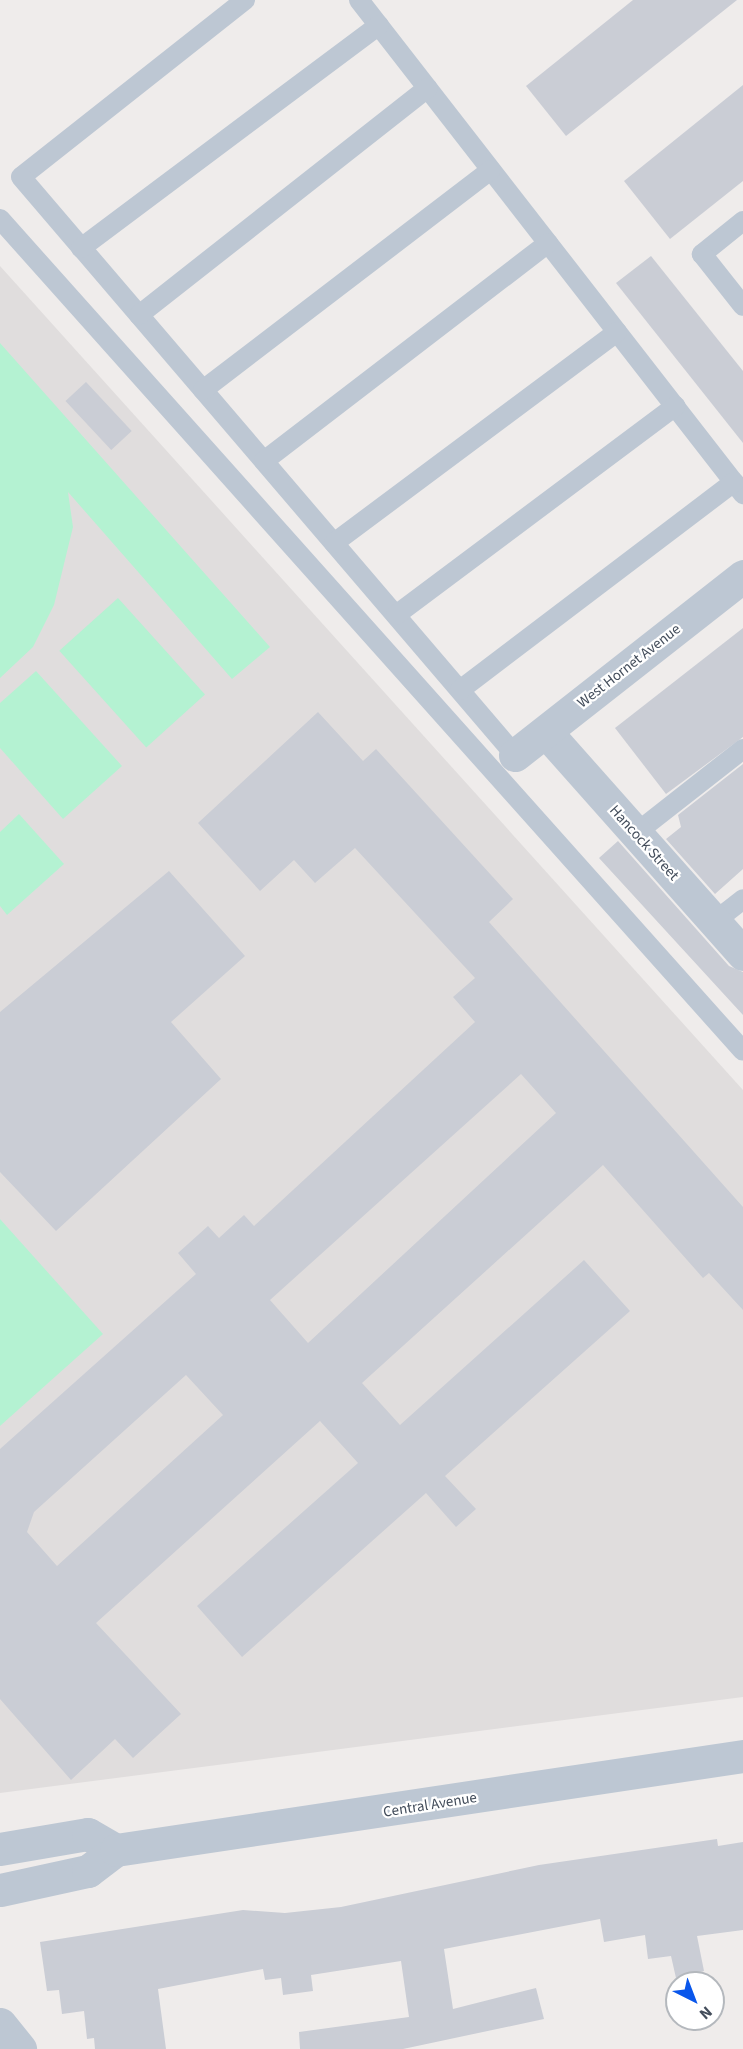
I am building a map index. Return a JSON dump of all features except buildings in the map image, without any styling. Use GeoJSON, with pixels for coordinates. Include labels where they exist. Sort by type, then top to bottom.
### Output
{"type":"FeatureCollection","features":[{"type":"Feature","properties":{"kind":"street","name":"West Hornet Avenue"},"geometry":{"type":"LineString","coordinates":[[515,755],[743,576]]}},
{"type":"Feature","properties":{"kind":"street","name":"Hancock Street"},"geometry":{"type":"LineString","coordinates":[[546,732],[743,954]]}},
{"type":"Feature","properties":{"kind":"street","name":"Central Avenue"},"geometry":{"type":"LineString","coordinates":[[0,1890],[88,1871],[116,1850],[743,1756]]}},
{"type":"Feature","properties":{"kind":"street"},"geometry":{"type":"LineString","coordinates":[[0,1849],[88,1834],[116,1850]]}},
{"type":"Feature","properties":{"kind":"street"},"geometry":{"type":"LineString","coordinates":[[0,2024],[20,2049]]}},
{"type":"Feature","properties":{"kind":"lane"},"geometry":{"type":"LineString","coordinates":[[244,0],[21,177],[515,755]]}},
{"type":"Feature","properties":{"kind":"lane"},"geometry":{"type":"LineString","coordinates":[[359,0],[738,488],[460,690]]}},
{"type":"Feature","properties":{"kind":"lane"},"geometry":{"type":"LineString","coordinates":[[81,248],[379,25]]}},
{"type":"Feature","properties":{"kind":"lane"},"geometry":{"type":"LineString","coordinates":[[139,315],[428,88]]}},
{"type":"Feature","properties":{"kind":"lane"},"geometry":{"type":"LineString","coordinates":[[203,390],[491,170]]}},
{"type":"Feature","properties":{"kind":"lane"},"geometry":{"type":"LineString","coordinates":[[0,219],[743,1051]]}},
{"type":"Feature","properties":{"kind":"lane"},"geometry":{"type":"LineString","coordinates":[[743,221],[702,254],[743,306]]}},
{"type":"Feature","properties":{"kind":"lane"},"geometry":{"type":"LineString","coordinates":[[264,461],[548,243]]}},
{"type":"Feature","properties":{"kind":"lane"},"geometry":{"type":"LineString","coordinates":[[334,543],[617,332]]}},
{"type":"Feature","properties":{"kind":"lane"},"geometry":{"type":"LineString","coordinates":[[396,615],[675,406]]}},
{"type":"Feature","properties":{"kind":"lane"},"geometry":{"type":"LineString","coordinates":[[636,833],[743,749]]}},
{"type":"Feature","properties":{"kind":"lane"},"geometry":{"type":"LineString","coordinates":[[714,922],[743,899]]}},
{"type":"Feature","properties":{"kind":"shaded area"},"geometry":{"type":"Polygon","coordinates":[[[0,266],[743,1090],[743,1697],[0,1793],[0,266]]]}},
{"type":"Feature","properties":{"kind":"green space"},"geometry":{"type":"Polygon","coordinates":[[[0,343],[270,647],[232,679],[68,492],[73,527],[54,605],[33,647],[0,678],[0,343]]]}},
{"type":"Feature","properties":{"kind":"green space"},"geometry":{"type":"Polygon","coordinates":[[[118,598],[205,695],[146,747],[59,651],[118,598]]]}},
{"type":"Feature","properties":{"kind":"green space"},"geometry":{"type":"Polygon","coordinates":[[[36,671],[122,766],[63,819],[0,748],[0,703],[36,671]]]}},
{"type":"Feature","properties":{"kind":"green space"},"geometry":{"type":"Polygon","coordinates":[[[19,814],[64,864],[7,915],[0,906],[0,832],[19,814]]]}},
{"type":"Feature","properties":{"kind":"green space"},"geometry":{"type":"Polygon","coordinates":[[[0,1219],[103,1334],[0,1426],[0,1219]]]}}]}
